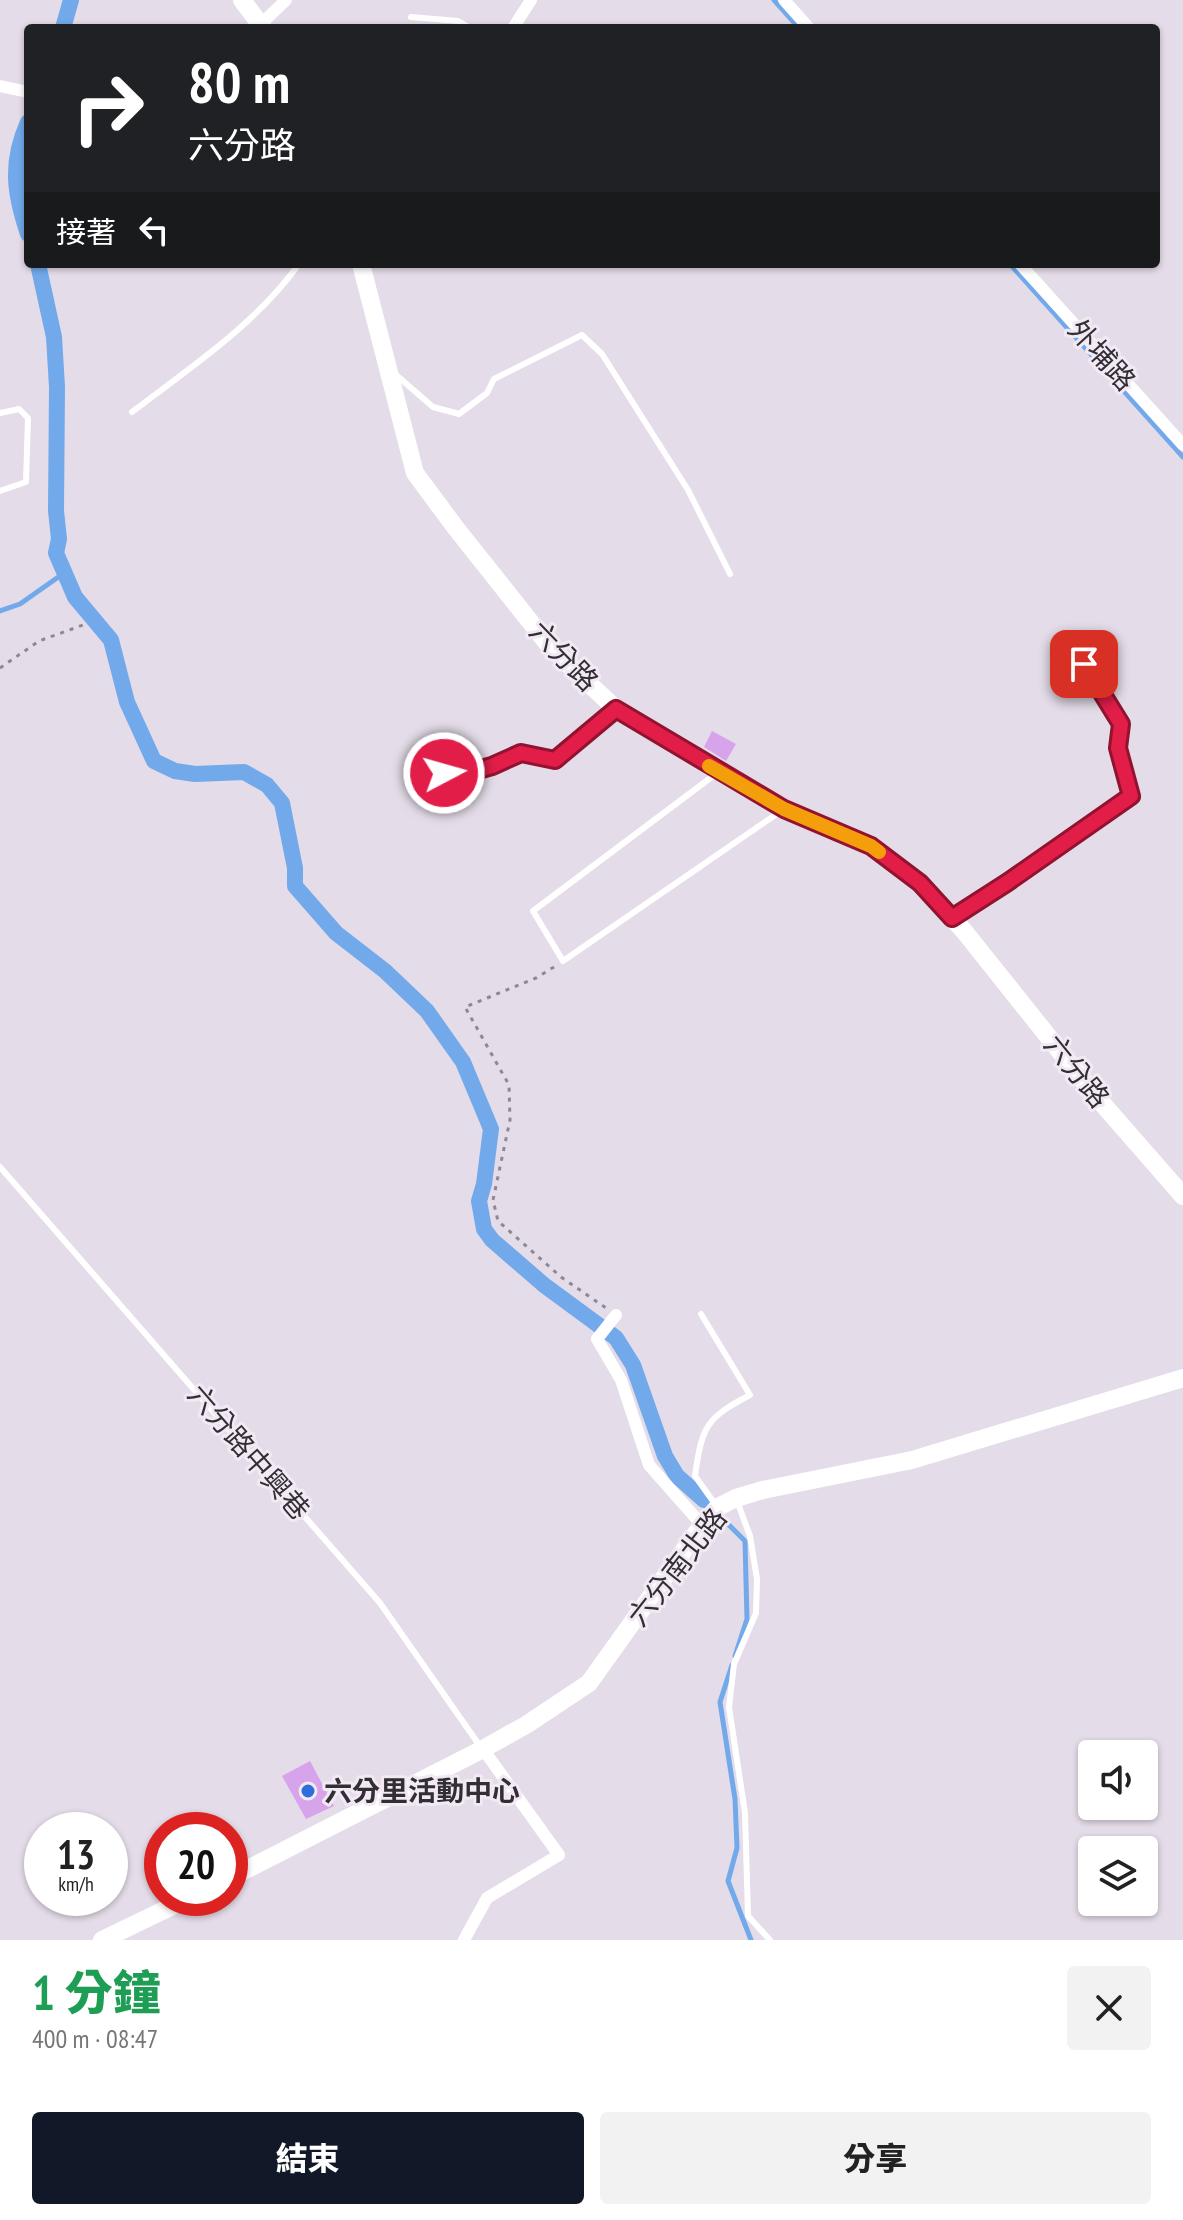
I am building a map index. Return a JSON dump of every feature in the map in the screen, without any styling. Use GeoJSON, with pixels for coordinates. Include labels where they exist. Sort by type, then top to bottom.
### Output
{"type":"FeatureCollection","features":[{"type":"Feature","properties":{"kind":"street"},"geometry":{"type":"LineString","coordinates":[[242,0],[259,24]]}},
{"type":"Feature","properties":{"kind":"street"},"geometry":{"type":"LineString","coordinates":[[264,24],[286,0]]}},
{"type":"Feature","properties":{"kind":"street"},"geometry":{"type":"LineString","coordinates":[[516,24],[531,0]]}},
{"type":"Feature","properties":{"kind":"street"},"geometry":{"type":"LineString","coordinates":[[784,0],[805,24]]}},
{"type":"Feature","properties":{"kind":"street"},"geometry":{"type":"LineString","coordinates":[[0,86],[24,91]]}},
{"type":"Feature","properties":{"kind":"street","name":"六分路"},"geometry":{"type":"LineString","coordinates":[[362,268],[415,473],[551,648],[616,709],[784,809],[871,846],[920,883],[1023,1002],[1094,1094],[1183,1196]]}},
{"type":"Feature","properties":{"kind":"street","name":"外埔路"},"geometry":{"type":"LineString","coordinates":[[1024,268],[1183,445]]}},
{"type":"Feature","properties":{"kind":"street"},"geometry":{"type":"LineString","coordinates":[[616,1315],[597,1339],[621,1380],[649,1465],[702,1525]]}},
{"type":"Feature","properties":{"kind":"street","name":"六分南北路"},"geometry":{"type":"LineString","coordinates":[[248,1869],[483,1749],[589,1683],[718,1507],[736,1498],[912,1460],[1183,1378]]}},
{"type":"Feature","properties":{"kind":"street"},"geometry":{"type":"LineString","coordinates":[[464,1940],[487,1898],[559,1855],[483,1749]]}},
{"type":"Feature","properties":{"kind":"street"},"geometry":{"type":"LineString","coordinates":[[102,1940],[152,1916]]}},
{"type":"Feature","properties":{"kind":"lane"},"geometry":{"type":"LineString","coordinates":[[411,17],[463,24]]}},
{"type":"Feature","properties":{"kind":"lane"},"geometry":{"type":"LineString","coordinates":[[132,412],[243,327],[296,268]]}},
{"type":"Feature","properties":{"kind":"lane"},"geometry":{"type":"LineString","coordinates":[[389,368],[433,407],[459,414],[487,393],[494,379],[582,335],[602,354],[688,490],[730,574]]}},
{"type":"Feature","properties":{"kind":"lane"},"geometry":{"type":"LineString","coordinates":[[0,413],[19,409],[28,418],[26,482],[0,491]]}},
{"type":"Feature","properties":{"kind":"lane"},"geometry":{"type":"LineString","coordinates":[[952,918],[1131,796],[1118,748],[1121,724],[1084,664]]}},
{"type":"Feature","properties":{"kind":"lane"},"geometry":{"type":"LineString","coordinates":[[437,741],[444,773],[463,774],[521,753],[555,760],[616,709]]}},
{"type":"Feature","properties":{"kind":"lane"},"geometry":{"type":"LineString","coordinates":[[719,772],[533,911],[563,961],[784,809]]}},
{"type":"Feature","properties":{"kind":"lane","name":"六分路中興巷"},"geometry":{"type":"LineString","coordinates":[[0,1167],[380,1603],[483,1749]]}},
{"type":"Feature","properties":{"kind":"lane"},"geometry":{"type":"LineString","coordinates":[[701,1314],[750,1395],[718,1412],[700,1441],[695,1476],[718,1507]]}},
{"type":"Feature","properties":{"kind":"lane"},"geometry":{"type":"LineString","coordinates":[[736,1498],[750,1536],[757,1579],[756,1613],[734,1664],[729,1707],[745,1813],[748,1916],[770,1940]]}},
{"type":"Feature","properties":{"kind":"path"},"geometry":{"type":"LineString","coordinates":[[0,668],[39,641],[83,625]]}},
{"type":"Feature","properties":{"kind":"path"},"geometry":{"type":"LineString","coordinates":[[563,961],[536,978],[465,1007],[509,1085],[510,1120],[493,1200],[498,1221],[561,1277],[616,1315]]}},
{"type":"Feature","properties":{"kind":"building"},"geometry":{"type":"Polygon","coordinates":[[[712,731],[736,744],[726,761],[704,747],[712,731]]]}},
{"type":"Feature","properties":{"kind":"building","name":"六分里活動中心"},"geometry":{"type":"Polygon","coordinates":[[[310,1761],[334,1806],[306,1819],[282,1776],[310,1761]]]}},
{"type":"Feature","properties":{"kind":"waterway"},"geometry":{"type":"LineString","coordinates":[[64,24],[71,0]]}},
{"type":"Feature","properties":{"kind":"waterway"},"geometry":{"type":"LineString","coordinates":[[774,0],[795,24]]}},
{"type":"Feature","properties":{"kind":"waterway"},"geometry":{"type":"LineString","coordinates":[[24,132],[16,164],[17,191],[24,220]]}},
{"type":"Feature","properties":{"kind":"waterway"},"geometry":{"type":"LineString","coordinates":[[39,268],[54,337],[59,539],[56,553],[75,597],[111,640],[127,702],[154,761],[175,771],[195,774],[244,772],[267,785],[282,803],[295,868],[295,886],[336,933],[385,971],[427,1011],[463,1062],[491,1129],[479,1201],[484,1229],[492,1240],[544,1285],[616,1338],[633,1365],[665,1456],[677,1476],[704,1500]]}},
{"type":"Feature","properties":{"kind":"waterway"},"geometry":{"type":"LineString","coordinates":[[1014,268],[1183,457]]}},
{"type":"Feature","properties":{"kind":"waterway"},"geometry":{"type":"LineString","coordinates":[[0,611],[20,604],[64,573]]}},
{"type":"Feature","properties":{"kind":"waterway"},"geometry":{"type":"LineString","coordinates":[[721,1517],[745,1541],[747,1619],[735,1656]]}},
{"type":"Feature","properties":{"kind":"waterway"},"geometry":{"type":"LineString","coordinates":[[732,1665],[720,1702],[735,1799],[737,1848],[728,1881],[751,1940]]}},
{"type":"Feature","properties":{"kind":"slow traffic"},"geometry":{"type":"LineString","coordinates":[[709,766],[784,809],[879,852]]}},
{"type":"Feature","properties":{"kind":"place","name":"六分里活動中心"},"geometry":{"type":"Point","coordinates":[308,1791]}},
{"type":"Feature","properties":{"kind":"route"},"geometry":{"type":"LineString","coordinates":[[444,773],[463,774],[521,753],[555,760],[616,709],[784,809],[871,846],[920,883],[952,918],[1131,796],[1118,748],[1121,724],[1084,664]]}}]}
